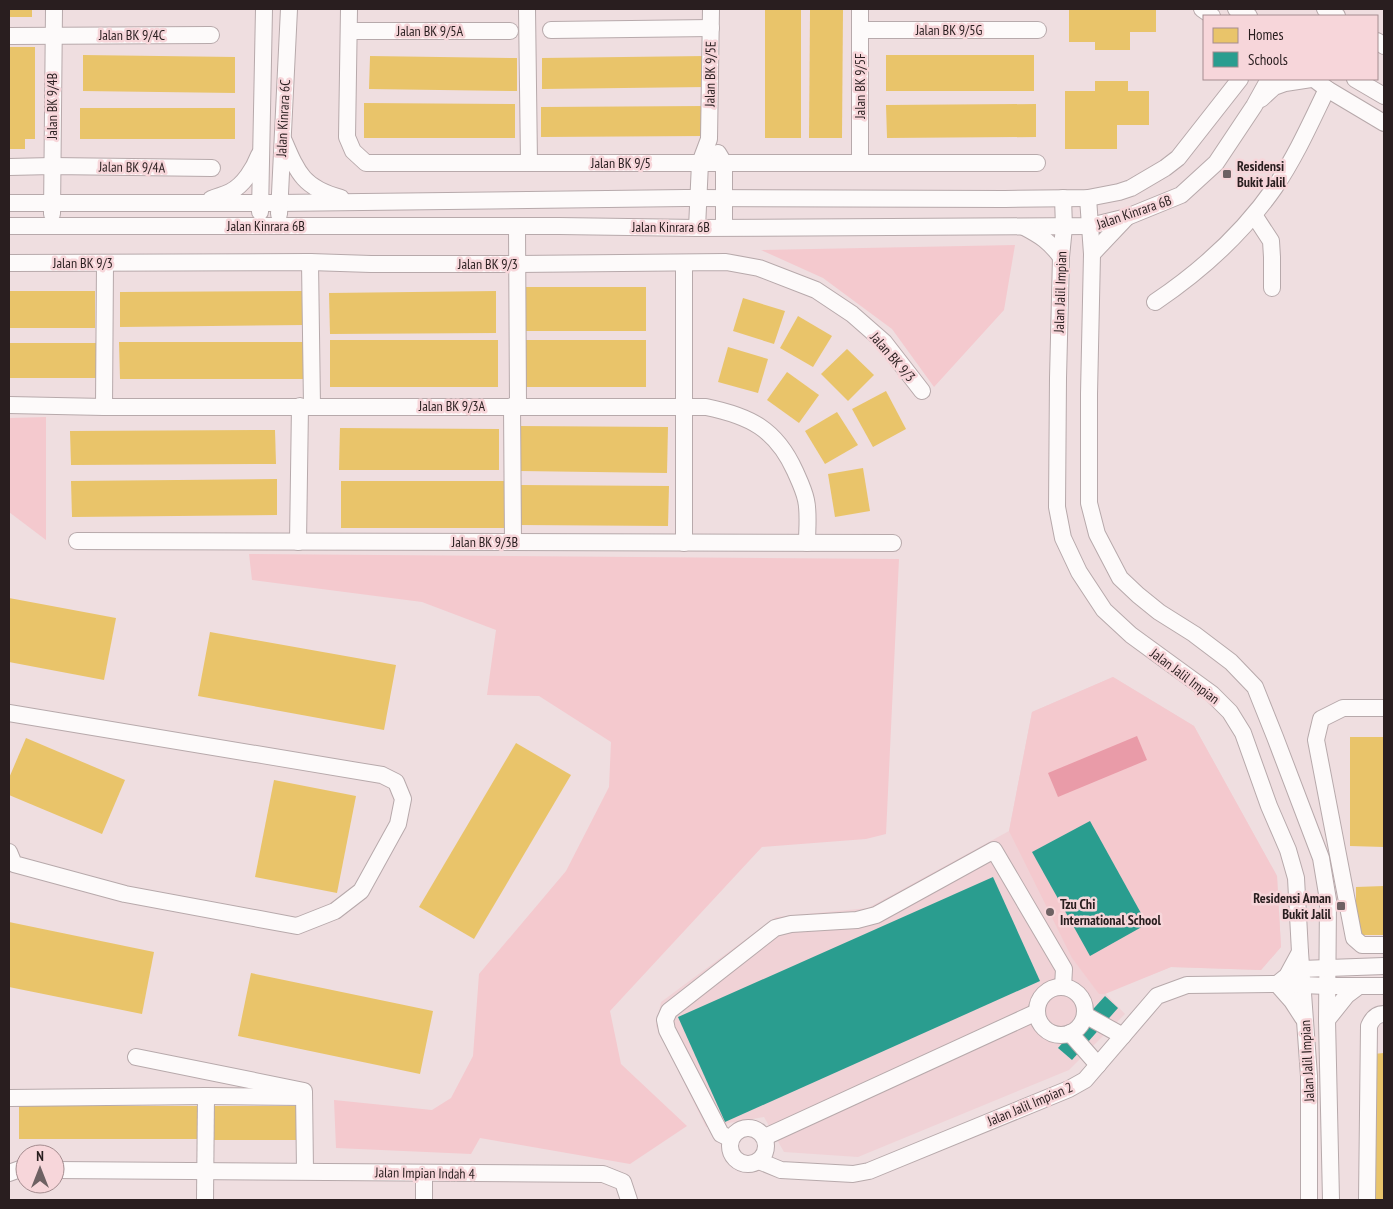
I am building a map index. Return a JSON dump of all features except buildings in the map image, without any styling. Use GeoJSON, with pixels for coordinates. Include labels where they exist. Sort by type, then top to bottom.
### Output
{"type":"FeatureCollection","features":[{"type":"Feature","properties":{"kind":"street","name":"Jalan BK 9/4B"},"geometry":{"type":"LineString","coordinates":[[52,226],[54,9]]}},
{"type":"Feature","properties":{"kind":"street","name":"Jalan Kinrara 6C"},"geometry":{"type":"LineString","coordinates":[[259,226],[264,9]]}},
{"type":"Feature","properties":{"kind":"street","name":"Jalan Kinrara 6C"},"geometry":{"type":"LineString","coordinates":[[279,226],[289,9]]}},
{"type":"Feature","properties":{"kind":"street","name":"Jalan BK 9/5"},"geometry":{"type":"LineString","coordinates":[[349,9],[347,137],[353,151],[366,162],[1037,162]]}},
{"type":"Feature","properties":{"kind":"street"},"geometry":{"type":"LineString","coordinates":[[527,9],[529,162]]}},
{"type":"Feature","properties":{"kind":"street","name":"Jalan BK 9/5E"},"geometry":{"type":"LineString","coordinates":[[697,228],[700,163],[709,139],[711,9]]}},
{"type":"Feature","properties":{"kind":"street","name":"Jalan BK 9/5F"},"geometry":{"type":"LineString","coordinates":[[860,9],[860,162]]}},
{"type":"Feature","properties":{"kind":"street"},"geometry":{"type":"LineString","coordinates":[[1236,9],[1247,15]]}},
{"type":"Feature","properties":{"kind":"street"},"geometry":{"type":"LineString","coordinates":[[551,30],[711,28]]}},
{"type":"Feature","properties":{"kind":"street","name":"Jalan BK 9/5G"},"geometry":{"type":"LineString","coordinates":[[860,30],[1038,30]]}},
{"type":"Feature","properties":{"kind":"street","name":"Jalan BK 9/5A"},"geometry":{"type":"LineString","coordinates":[[349,31],[510,32]]}},
{"type":"Feature","properties":{"kind":"street","name":"Jalan BK 9/4C"},"geometry":{"type":"LineString","coordinates":[[9,36],[211,35]]}},
{"type":"Feature","properties":{"kind":"street","name":"Jalan Kinrara 6B"},"geometry":{"type":"LineString","coordinates":[[9,226],[697,228],[1090,226],[1127,217],[1181,195],[1216,163],[1254,106],[1268,80]]}},
{"type":"Feature","properties":{"kind":"street"},"geometry":{"type":"LineString","coordinates":[[1254,106],[1274,87],[1305,80]]}},
{"type":"Feature","properties":{"kind":"street"},"geometry":{"type":"LineString","coordinates":[[1314,80],[1384,123]]}},
{"type":"Feature","properties":{"kind":"street"},"geometry":{"type":"LineString","coordinates":[[1357,80],[1384,96]]}},
{"type":"Feature","properties":{"kind":"street","name":"Jalan Kinrara 6B"},"geometry":{"type":"LineString","coordinates":[[9,203],[356,202],[698,198],[1005,200],[1088,198],[1130,188],[1165,168],[1178,158],[1236,82]]}},
{"type":"Feature","properties":{"kind":"street"},"geometry":{"type":"LineString","coordinates":[[1155,302],[1182,284],[1209,261],[1254,215],[1276,186],[1294,155],[1327,89]]}},
{"type":"Feature","properties":{"kind":"street"},"geometry":{"type":"LineString","coordinates":[[282,136],[295,165],[313,188],[325,194],[356,202]]}},
{"type":"Feature","properties":{"kind":"street"},"geometry":{"type":"LineString","coordinates":[[709,139],[724,162],[724,227]]}},
{"type":"Feature","properties":{"kind":"street"},"geometry":{"type":"LineString","coordinates":[[200,203],[232,191],[242,183],[250,173],[261,150]]}},
{"type":"Feature","properties":{"kind":"street","name":"Jalan BK 9/4A"},"geometry":{"type":"LineString","coordinates":[[9,167],[212,168]]}},
{"type":"Feature","properties":{"kind":"street","name":"Jalan Jalil Impian"},"geometry":{"type":"LineString","coordinates":[[1063,198],[1064,226],[1061,257],[1057,507],[1063,538],[1079,572],[1104,610],[1131,635],[1212,694],[1230,712],[1242,733],[1269,806],[1288,850],[1296,878],[1309,1076],[1308,1200]]}},
{"type":"Feature","properties":{"kind":"street","name":"Jalan Jalil Impian"},"geometry":{"type":"LineString","coordinates":[[1088,198],[1092,254],[1089,503],[1097,534],[1120,578],[1159,612],[1194,634],[1231,662],[1255,687],[1321,858],[1328,900],[1327,1020],[1331,1200]]}},
{"type":"Feature","properties":{"kind":"street"},"geometry":{"type":"LineString","coordinates":[[1254,215],[1271,241],[1272,288]]}},
{"type":"Feature","properties":{"kind":"street"},"geometry":{"type":"LineString","coordinates":[[1092,254],[1127,217]]}},
{"type":"Feature","properties":{"kind":"street"},"geometry":{"type":"LineString","coordinates":[[513,542],[517,226]]}},
{"type":"Feature","properties":{"kind":"street"},"geometry":{"type":"LineString","coordinates":[[1024,226],[1051,244],[1061,257]]}},
{"type":"Feature","properties":{"kind":"street"},"geometry":{"type":"LineString","coordinates":[[298,542],[306,406],[310,262]]}},
{"type":"Feature","properties":{"kind":"street","name":"Jalan BK 9/3"},"geometry":{"type":"LineString","coordinates":[[9,263],[310,262],[517,264],[726,262],[759,268],[816,290],[852,314],[884,342],[922,391]]}},
{"type":"Feature","properties":{"kind":"street"},"geometry":{"type":"LineString","coordinates":[[104,407],[105,263]]}},
{"type":"Feature","properties":{"kind":"street"},"geometry":{"type":"LineString","coordinates":[[684,263],[684,543]]}},
{"type":"Feature","properties":{"kind":"street","name":"Jalan BK 9/3A"},"geometry":{"type":"LineString","coordinates":[[9,405],[104,407],[706,407],[747,419],[768,432],[784,449],[800,482],[806,501],[807,543]]}},
{"type":"Feature","properties":{"kind":"street","name":"Jalan BK 9/3B"},"geometry":{"type":"LineString","coordinates":[[77,541],[893,543]]}},
{"type":"Feature","properties":{"kind":"street"},"geometry":{"type":"LineString","coordinates":[[1384,708],[1343,708],[1321,719],[1316,740],[1354,938],[1362,945],[1384,945]]}},
{"type":"Feature","properties":{"kind":"street"},"geometry":{"type":"LineString","coordinates":[[9,713],[382,775],[396,782],[404,798],[398,824],[361,891],[335,911],[297,926],[124,894],[14,864],[9,852]]}},
{"type":"Feature","properties":{"kind":"street"},"geometry":{"type":"LineString","coordinates":[[731,1139],[721,1134],[667,1030],[665,1020],[669,1011],[775,928],[791,924],[857,920],[876,915],[994,850],[1064,969],[1063,987]]}},
{"type":"Feature","properties":{"kind":"street"},"geometry":{"type":"LineString","coordinates":[[1328,941],[1345,962],[1356,967]]}},
{"type":"Feature","properties":{"kind":"street"},"geometry":{"type":"LineString","coordinates":[[1305,1021],[1296,1006],[1277,984],[1287,976],[1301,969],[1384,966]]}},
{"type":"Feature","properties":{"kind":"street"},"geometry":{"type":"LineString","coordinates":[[1301,969],[1327,986],[1384,986]]}},
{"type":"Feature","properties":{"kind":"street","name":"Jalan Jalil Impian 2"},"geometry":{"type":"LineString","coordinates":[[759,1161],[781,1170],[853,1174],[869,1171],[1069,1089],[1085,1080],[1157,996],[1187,986],[1277,984],[1301,969]]}},
{"type":"Feature","properties":{"kind":"street"},"geometry":{"type":"LineString","coordinates":[[1327,1020],[1347,995],[1359,986]]}},
{"type":"Feature","properties":{"kind":"street"},"geometry":{"type":"LineString","coordinates":[[1063,987],[1077,993],[1085,1007],[1085,1015],[1082,1022],[1070,1033],[1063,1034],[1055,1034],[1042,1025],[1037,1012],[1038,1003],[1047,991],[1063,987]]}},
{"type":"Feature","properties":{"kind":"street"},"geometry":{"type":"LineString","coordinates":[[765,1137],[1037,1012]]}},
{"type":"Feature","properties":{"kind":"street"},"geometry":{"type":"LineString","coordinates":[[1367,1200],[1369,1026],[1372,1019],[1379,1014],[1384,1014]]}},
{"type":"Feature","properties":{"kind":"street"},"geometry":{"type":"LineString","coordinates":[[1085,1015],[1123,1036]]}},
{"type":"Feature","properties":{"kind":"street"},"geometry":{"type":"LineString","coordinates":[[1070,1033],[1098,1064]]}},
{"type":"Feature","properties":{"kind":"street"},"geometry":{"type":"LineString","coordinates":[[136,1057],[304,1091],[305,1171]]}},
{"type":"Feature","properties":{"kind":"street"},"geometry":{"type":"LineString","coordinates":[[205,1200],[206,1096]]}},
{"type":"Feature","properties":{"kind":"street"},"geometry":{"type":"LineString","coordinates":[[9,1098],[304,1097]]}},
{"type":"Feature","properties":{"kind":"street"},"geometry":{"type":"LineString","coordinates":[[744,1128],[756,1129],[765,1137],[765,1153],[759,1161],[748,1164],[737,1160],[730,1151],[731,1139],[734,1134],[744,1128]]}},
{"type":"Feature","properties":{"kind":"street","name":"Jalan Impian Indah 4"},"geometry":{"type":"LineString","coordinates":[[65,1170],[603,1174],[623,1182],[629,1200]]}},
{"type":"Feature","properties":{"kind":"street"},"geometry":{"type":"LineString","coordinates":[[424,1173],[424,1200]]}},
{"type":"Feature","properties":{"kind":"shaded area"},"geometry":{"type":"Polygon","coordinates":[[[1015,245],[1004,310],[934,387],[892,329],[823,278],[761,250],[1015,245]]]}},
{"type":"Feature","properties":{"kind":"shaded area"},"geometry":{"type":"Polygon","coordinates":[[[46,417],[46,540],[9,512],[9,418],[46,417]]]}},
{"type":"Feature","properties":{"kind":"shaded area"},"geometry":{"type":"Polygon","coordinates":[[[249,554],[899,559],[886,834],[866,839],[762,847],[610,1011],[621,1064],[687,1126],[630,1164],[480,1138],[471,1154],[336,1148],[334,1100],[432,1110],[451,1098],[473,1056],[479,974],[566,871],[609,787],[611,742],[539,696],[487,695],[496,630],[422,602],[252,580],[249,554]]]}},
{"type":"Feature","properties":{"kind":"shaded area","name":"Tzu Chi International School"},"geometry":{"type":"Polygon","coordinates":[[[1113,677],[1194,726],[1277,876],[1281,947],[1261,970],[1171,967],[1105,993],[1125,1014],[1069,1070],[858,1157],[784,1152],[764,1117],[706,1127],[656,1026],[661,1002],[776,917],[868,908],[1009,831],[1032,712],[1113,677]]]}},
{"type":"Feature","properties":{"kind":"shaded area"},"geometry":{"type":"Polygon","coordinates":[[[1113,677],[1194,726],[1277,876],[1281,947],[1261,970],[1171,967],[1105,994],[1099,994],[1072,958],[1009,831],[1032,712],[1113,677]]]}},
{"type":"Feature","properties":{"kind":"shaded area"},"geometry":{"type":"Polygon","coordinates":[[[1137,736],[1147,760],[1058,797],[1048,773],[1137,736]]]}},
{"type":"Feature","properties":{"kind":"place","name":"Residensi Bukit Jalil"},"geometry":{"type":"Point","coordinates":[1227,174]}},
{"type":"Feature","properties":{"kind":"place","name":"Residensi Aman Bukit Jalil"},"geometry":{"type":"Point","coordinates":[1341,906]}},
{"type":"Feature","properties":{"kind":"place","name":"Tzu Chi International School"},"geometry":{"type":"Point","coordinates":[1050,912]}}]}
